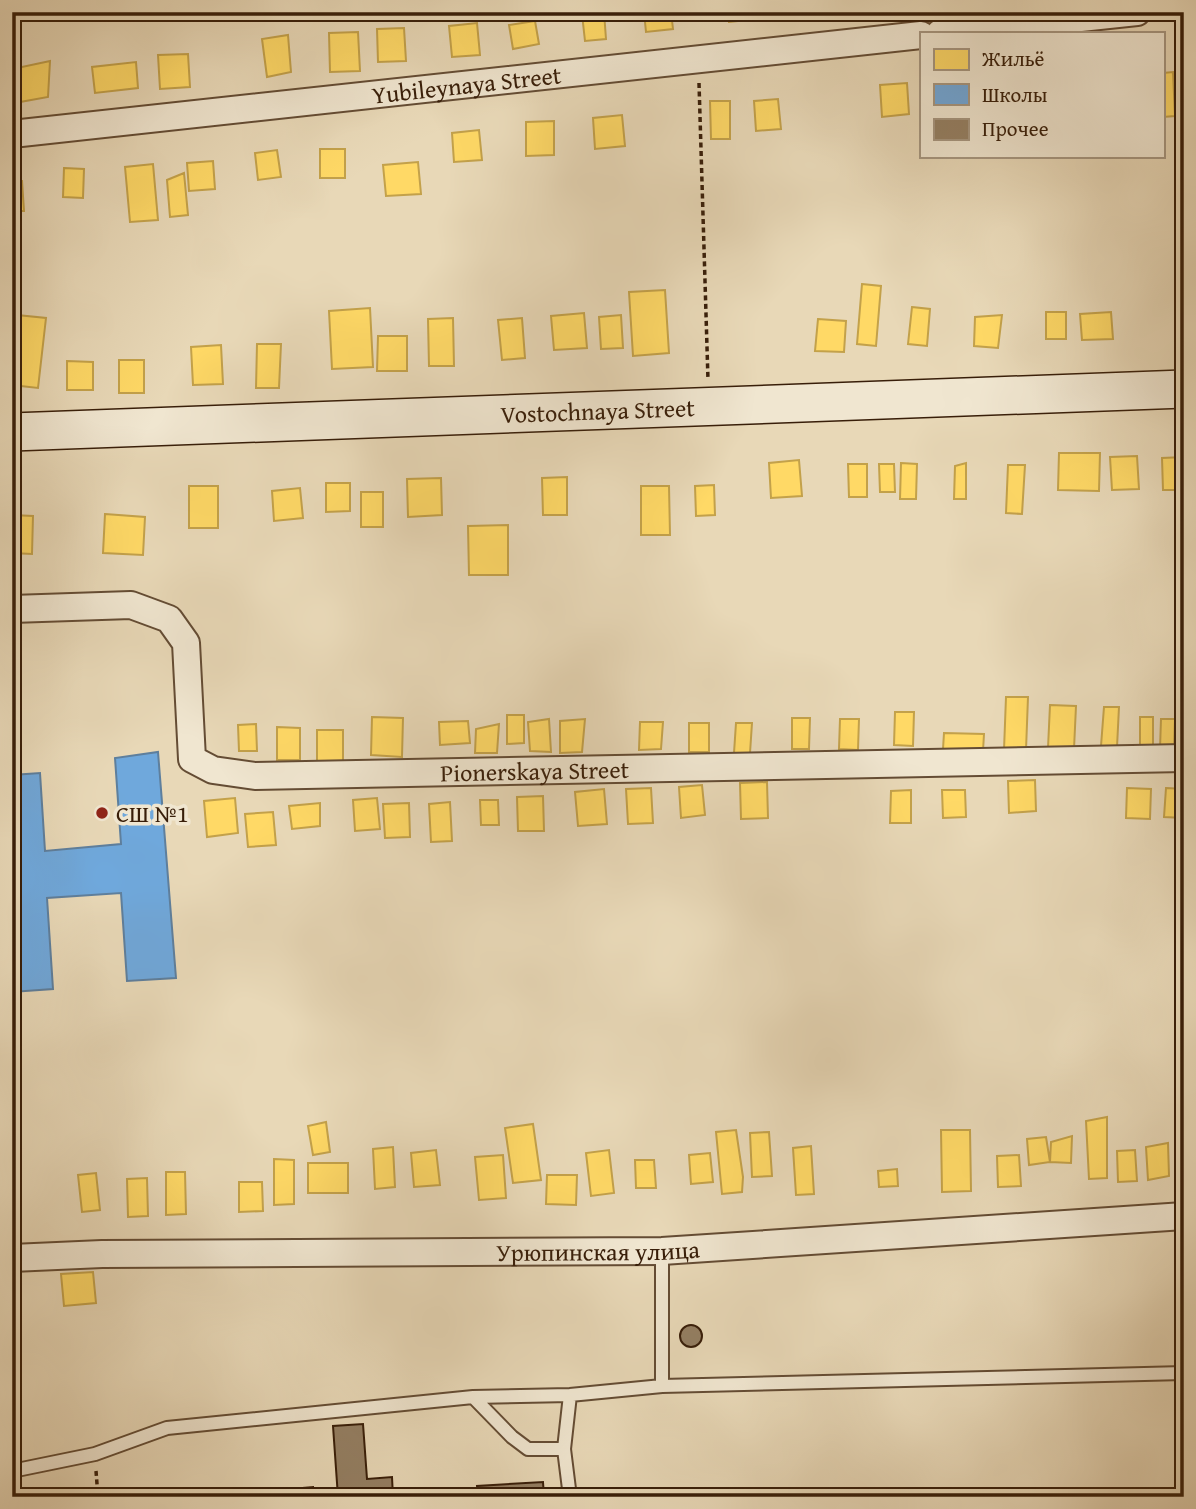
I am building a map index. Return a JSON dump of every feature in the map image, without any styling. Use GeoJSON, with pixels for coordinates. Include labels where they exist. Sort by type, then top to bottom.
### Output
{"type":"FeatureCollection","features":[{"type":"Feature","properties":{"kind":"street"},"geometry":{"type":"LineString","coordinates":[[949,32],[1137,12]]}},
{"type":"Feature","properties":{"kind":"street","name":"Yubileynaya Street"},"geometry":{"type":"LineString","coordinates":[[12,134],[920,35]]}},
{"type":"Feature","properties":{"kind":"street","name":"Vostochnaya Street"},"geometry":{"type":"LineString","coordinates":[[12,432],[1184,389]]}},
{"type":"Feature","properties":{"kind":"street","name":"Pionerskaya Street"},"geometry":{"type":"LineString","coordinates":[[12,610],[131,606],[169,619],[187,643],[192,759],[213,770],[255,776],[1184,758]]}},
{"type":"Feature","properties":{"kind":"street","name":"Урюпинская улица"},"geometry":{"type":"LineString","coordinates":[[12,1258],[102,1254],[662,1251],[1184,1216]]}},
{"type":"Feature","properties":{"kind":"lane"},"geometry":{"type":"LineString","coordinates":[[662,1251],[662,1386]]}},
{"type":"Feature","properties":{"kind":"lane"},"geometry":{"type":"LineString","coordinates":[[12,1471],[95,1454],[167,1428],[473,1396],[570,1395],[662,1386],[1184,1373]]}},
{"type":"Feature","properties":{"kind":"lane"},"geometry":{"type":"LineString","coordinates":[[570,1395],[564,1449],[570,1497]]}},
{"type":"Feature","properties":{"kind":"lane"},"geometry":{"type":"LineString","coordinates":[[473,1396],[512,1437],[528,1449],[564,1449]]}},
{"type":"Feature","properties":{"kind":"path"},"geometry":{"type":"LineString","coordinates":[[698,59],[709,406]]}},
{"type":"Feature","properties":{"kind":"path"},"geometry":{"type":"LineString","coordinates":[[95,1454],[98,1497]]}},
{"type":"Feature","properties":{"kind":"building: Жильё"},"geometry":{"type":"Polygon","coordinates":[[[604,12],[606,39],[585,41],[582,14],[604,12]]]}},
{"type":"Feature","properties":{"kind":"building: Жильё"},"geometry":{"type":"Polygon","coordinates":[[[644,12],[671,12],[673,29],[646,32],[644,12]]]}},
{"type":"Feature","properties":{"kind":"building: Жильё"},"geometry":{"type":"Polygon","coordinates":[[[728,12],[756,12],[757,19],[729,22],[728,12]]]}},
{"type":"Feature","properties":{"kind":"building: Жильё"},"geometry":{"type":"Polygon","coordinates":[[[535,21],[539,44],[513,49],[509,25],[535,21]]]}},
{"type":"Feature","properties":{"kind":"building: Жильё"},"geometry":{"type":"Polygon","coordinates":[[[477,23],[480,55],[452,57],[449,26],[477,23]]]}},
{"type":"Feature","properties":{"kind":"building: Жильё"},"geometry":{"type":"Polygon","coordinates":[[[404,28],[406,61],[378,62],[377,29],[404,28]]]}},
{"type":"Feature","properties":{"kind":"building: Жильё"},"geometry":{"type":"Polygon","coordinates":[[[358,32],[360,71],[330,72],[329,33],[358,32]]]}},
{"type":"Feature","properties":{"kind":"building: Жильё"},"geometry":{"type":"Polygon","coordinates":[[[288,35],[291,72],[267,77],[262,39],[288,35]]]}},
{"type":"Feature","properties":{"kind":"building: Жильё"},"geometry":{"type":"Polygon","coordinates":[[[188,54],[190,87],[160,89],[158,55],[188,54]]]}},
{"type":"Feature","properties":{"kind":"building: Жильё"},"geometry":{"type":"Polygon","coordinates":[[[50,61],[48,97],[20,102],[17,68],[50,61]]]}},
{"type":"Feature","properties":{"kind":"building: Жильё"},"geometry":{"type":"Polygon","coordinates":[[[136,62],[138,88],[95,93],[92,67],[136,62]]]}},
{"type":"Feature","properties":{"kind":"building: Жильё"},"geometry":{"type":"Polygon","coordinates":[[[1173,72],[1175,116],[1164,117],[1164,73],[1173,72]]]}},
{"type":"Feature","properties":{"kind":"building: Жильё"},"geometry":{"type":"Polygon","coordinates":[[[907,83],[909,114],[882,117],[880,85],[907,83]]]}},
{"type":"Feature","properties":{"kind":"building: Жильё"},"geometry":{"type":"Polygon","coordinates":[[[778,99],[781,129],[756,131],[754,101],[778,99]]]}},
{"type":"Feature","properties":{"kind":"building: Жильё"},"geometry":{"type":"Polygon","coordinates":[[[710,101],[730,101],[730,139],[711,139],[710,101]]]}},
{"type":"Feature","properties":{"kind":"building: Жильё"},"geometry":{"type":"Polygon","coordinates":[[[622,115],[625,146],[595,149],[593,118],[622,115]]]}},
{"type":"Feature","properties":{"kind":"building: Жильё"},"geometry":{"type":"Polygon","coordinates":[[[554,121],[554,155],[526,156],[526,122],[554,121]]]}},
{"type":"Feature","properties":{"kind":"building: Жильё"},"geometry":{"type":"Polygon","coordinates":[[[479,130],[482,160],[454,162],[452,133],[479,130]]]}},
{"type":"Feature","properties":{"kind":"building: Жильё"},"geometry":{"type":"Polygon","coordinates":[[[320,149],[345,149],[345,178],[320,178],[320,149]]]}},
{"type":"Feature","properties":{"kind":"building: Жильё"},"geometry":{"type":"Polygon","coordinates":[[[277,150],[281,177],[258,180],[255,153],[277,150]]]}},
{"type":"Feature","properties":{"kind":"building: Жильё"},"geometry":{"type":"Polygon","coordinates":[[[213,161],[215,189],[189,191],[187,163],[213,161]]]}},
{"type":"Feature","properties":{"kind":"building: Жильё"},"geometry":{"type":"Polygon","coordinates":[[[418,162],[421,194],[386,196],[383,165],[418,162]]]}},
{"type":"Feature","properties":{"kind":"building: Жильё"},"geometry":{"type":"Polygon","coordinates":[[[153,164],[158,220],[130,222],[125,167],[153,164]]]}},
{"type":"Feature","properties":{"kind":"building: Жильё"},"geometry":{"type":"Polygon","coordinates":[[[64,168],[84,169],[83,198],[63,197],[64,168]]]}},
{"type":"Feature","properties":{"kind":"building: Жильё"},"geometry":{"type":"Polygon","coordinates":[[[184,173],[188,215],[170,217],[167,180],[184,173]]]}},
{"type":"Feature","properties":{"kind":"building: Жильё"},"geometry":{"type":"Polygon","coordinates":[[[12,181],[22,181],[24,211],[12,211],[12,181]]]}},
{"type":"Feature","properties":{"kind":"building: Жильё"},"geometry":{"type":"Polygon","coordinates":[[[862,284],[881,286],[876,346],[857,344],[862,284]]]}},
{"type":"Feature","properties":{"kind":"building: Жильё"},"geometry":{"type":"Polygon","coordinates":[[[665,290],[669,353],[633,356],[629,292],[665,290]]]}},
{"type":"Feature","properties":{"kind":"building: Жильё"},"geometry":{"type":"Polygon","coordinates":[[[912,307],[930,309],[927,346],[908,344],[912,307]]]}},
{"type":"Feature","properties":{"kind":"building: Жильё"},"geometry":{"type":"Polygon","coordinates":[[[370,308],[373,367],[332,369],[329,311],[370,308]]]}},
{"type":"Feature","properties":{"kind":"building: Жильё"},"geometry":{"type":"Polygon","coordinates":[[[1046,312],[1066,312],[1066,339],[1046,339],[1046,312]]]}},
{"type":"Feature","properties":{"kind":"building: Жильё"},"geometry":{"type":"Polygon","coordinates":[[[1111,312],[1113,339],[1082,340],[1080,314],[1111,312]]]}},
{"type":"Feature","properties":{"kind":"building: Жильё"},"geometry":{"type":"Polygon","coordinates":[[[584,313],[587,348],[554,350],[551,316],[584,313]]]}},
{"type":"Feature","properties":{"kind":"building: Жильё"},"geometry":{"type":"Polygon","coordinates":[[[17,315],[46,318],[38,388],[12,385],[12,353],[17,315]]]}},
{"type":"Feature","properties":{"kind":"building: Жильё"},"geometry":{"type":"Polygon","coordinates":[[[621,315],[623,348],[601,349],[599,317],[621,315]]]}},
{"type":"Feature","properties":{"kind":"building: Жильё"},"geometry":{"type":"Polygon","coordinates":[[[1002,315],[998,348],[974,346],[975,317],[1002,315]]]}},
{"type":"Feature","properties":{"kind":"building: Жильё"},"geometry":{"type":"Polygon","coordinates":[[[453,318],[454,366],[429,366],[428,319],[453,318]]]}},
{"type":"Feature","properties":{"kind":"building: Жильё"},"geometry":{"type":"Polygon","coordinates":[[[522,318],[525,358],[502,360],[498,320],[522,318]]]}},
{"type":"Feature","properties":{"kind":"building: Жильё"},"geometry":{"type":"Polygon","coordinates":[[[818,319],[846,321],[844,352],[815,351],[818,319]]]}},
{"type":"Feature","properties":{"kind":"building: Жильё"},"geometry":{"type":"Polygon","coordinates":[[[378,336],[407,336],[407,371],[377,371],[378,336]]]}},
{"type":"Feature","properties":{"kind":"building: Жильё"},"geometry":{"type":"Polygon","coordinates":[[[257,344],[281,344],[279,388],[256,388],[257,344]]]}},
{"type":"Feature","properties":{"kind":"building: Жильё"},"geometry":{"type":"Polygon","coordinates":[[[221,345],[223,384],[193,385],[191,347],[221,345]]]}},
{"type":"Feature","properties":{"kind":"building: Жильё"},"geometry":{"type":"Polygon","coordinates":[[[119,360],[144,360],[144,393],[119,393],[119,360]]]}},
{"type":"Feature","properties":{"kind":"building: Жильё"},"geometry":{"type":"Polygon","coordinates":[[[67,361],[93,362],[93,390],[67,390],[67,361]]]}},
{"type":"Feature","properties":{"kind":"building: Жильё"},"geometry":{"type":"Polygon","coordinates":[[[1059,453],[1100,453],[1099,491],[1058,490],[1059,453]]]}},
{"type":"Feature","properties":{"kind":"building: Жильё"},"geometry":{"type":"Polygon","coordinates":[[[1137,456],[1139,489],[1112,490],[1110,457],[1137,456]]]}},
{"type":"Feature","properties":{"kind":"building: Жильё"},"geometry":{"type":"Polygon","coordinates":[[[1184,457],[1184,490],[1163,490],[1162,458],[1184,457]]]}},
{"type":"Feature","properties":{"kind":"building: Жильё"},"geometry":{"type":"Polygon","coordinates":[[[799,460],[802,496],[771,498],[769,463],[799,460]]]}},
{"type":"Feature","properties":{"kind":"building: Жильё"},"geometry":{"type":"Polygon","coordinates":[[[901,463],[917,464],[916,499],[900,499],[901,463]]]}},
{"type":"Feature","properties":{"kind":"building: Жильё"},"geometry":{"type":"Polygon","coordinates":[[[966,463],[966,499],[954,499],[955,466],[966,463]]]}},
{"type":"Feature","properties":{"kind":"building: Жильё"},"geometry":{"type":"Polygon","coordinates":[[[848,464],[867,464],[867,497],[849,497],[848,464]]]}},
{"type":"Feature","properties":{"kind":"building: Жильё"},"geometry":{"type":"Polygon","coordinates":[[[879,464],[894,464],[895,492],[880,492],[879,464]]]}},
{"type":"Feature","properties":{"kind":"building: Жильё"},"geometry":{"type":"Polygon","coordinates":[[[1008,465],[1025,465],[1022,514],[1006,513],[1008,465]]]}},
{"type":"Feature","properties":{"kind":"building: Жильё"},"geometry":{"type":"Polygon","coordinates":[[[567,477],[567,515],[543,515],[542,478],[567,477]]]}},
{"type":"Feature","properties":{"kind":"building: Жильё"},"geometry":{"type":"Polygon","coordinates":[[[441,478],[442,515],[408,517],[407,479],[441,478]]]}},
{"type":"Feature","properties":{"kind":"building: Жильё"},"geometry":{"type":"Polygon","coordinates":[[[326,483],[350,483],[350,511],[326,512],[326,483]]]}},
{"type":"Feature","properties":{"kind":"building: Жильё"},"geometry":{"type":"Polygon","coordinates":[[[714,485],[715,515],[696,516],[695,486],[714,485]]]}},
{"type":"Feature","properties":{"kind":"building: Жильё"},"geometry":{"type":"Polygon","coordinates":[[[189,486],[218,486],[218,528],[189,528],[189,486]]]}},
{"type":"Feature","properties":{"kind":"building: Жильё"},"geometry":{"type":"Polygon","coordinates":[[[641,486],[669,486],[670,535],[641,535],[641,486]]]}},
{"type":"Feature","properties":{"kind":"building: Жильё"},"geometry":{"type":"Polygon","coordinates":[[[300,488],[303,518],[274,521],[272,491],[300,488]]]}},
{"type":"Feature","properties":{"kind":"building: Жильё"},"geometry":{"type":"Polygon","coordinates":[[[361,492],[383,492],[383,527],[361,527],[361,492]]]}},
{"type":"Feature","properties":{"kind":"building: Жильё"},"geometry":{"type":"Polygon","coordinates":[[[105,514],[145,517],[143,555],[103,553],[105,514]]]}},
{"type":"Feature","properties":{"kind":"building: Жильё"},"geometry":{"type":"Polygon","coordinates":[[[12,515],[33,516],[32,554],[12,553],[12,515]]]}},
{"type":"Feature","properties":{"kind":"building: Жильё"},"geometry":{"type":"Polygon","coordinates":[[[508,525],[508,575],[469,575],[468,526],[508,525]]]}},
{"type":"Feature","properties":{"kind":"building: Жильё"},"geometry":{"type":"Polygon","coordinates":[[[1006,697],[1028,697],[1026,750],[1004,750],[1006,697]]]}},
{"type":"Feature","properties":{"kind":"building: Жильё"},"geometry":{"type":"Polygon","coordinates":[[[1050,705],[1076,706],[1074,749],[1048,748],[1050,705]]]}},
{"type":"Feature","properties":{"kind":"building: Жильё"},"geometry":{"type":"Polygon","coordinates":[[[1104,707],[1119,707],[1117,747],[1101,746],[1104,707]]]}},
{"type":"Feature","properties":{"kind":"building: Жильё"},"geometry":{"type":"Polygon","coordinates":[[[895,712],[914,712],[913,746],[894,745],[895,712]]]}},
{"type":"Feature","properties":{"kind":"building: Жильё"},"geometry":{"type":"Polygon","coordinates":[[[507,715],[524,715],[524,743],[507,744],[507,715]]]}},
{"type":"Feature","properties":{"kind":"building: Жильё"},"geometry":{"type":"Polygon","coordinates":[[[372,717],[403,718],[402,757],[371,755],[372,717]]]}},
{"type":"Feature","properties":{"kind":"building: Жильё"},"geometry":{"type":"Polygon","coordinates":[[[1140,717],[1153,717],[1153,748],[1140,748],[1140,717]]]}},
{"type":"Feature","properties":{"kind":"building: Жильё"},"geometry":{"type":"Polygon","coordinates":[[[792,718],[810,718],[809,749],[792,749],[792,718]]]}},
{"type":"Feature","properties":{"kind":"building: Жильё"},"geometry":{"type":"Polygon","coordinates":[[[549,719],[551,752],[530,751],[528,722],[549,719]]]}},
{"type":"Feature","properties":{"kind":"building: Жильё"},"geometry":{"type":"Polygon","coordinates":[[[585,719],[582,752],[560,753],[560,721],[585,719]]]}},
{"type":"Feature","properties":{"kind":"building: Жильё"},"geometry":{"type":"Polygon","coordinates":[[[840,719],[859,719],[858,750],[839,749],[840,719]]]}},
{"type":"Feature","properties":{"kind":"building: Жильё"},"geometry":{"type":"Polygon","coordinates":[[[1161,719],[1175,719],[1174,750],[1160,749],[1161,719]]]}},
{"type":"Feature","properties":{"kind":"building: Жильё"},"geometry":{"type":"Polygon","coordinates":[[[468,721],[470,743],[440,745],[439,722],[468,721]]]}},
{"type":"Feature","properties":{"kind":"building: Жильё"},"geometry":{"type":"Polygon","coordinates":[[[640,722],[663,722],[661,749],[639,750],[640,722]]]}},
{"type":"Feature","properties":{"kind":"building: Жильё"},"geometry":{"type":"Polygon","coordinates":[[[689,723],[709,723],[709,752],[689,752],[689,723]]]}},
{"type":"Feature","properties":{"kind":"building: Жильё"},"geometry":{"type":"Polygon","coordinates":[[[736,723],[752,723],[750,753],[734,753],[736,723]]]}},
{"type":"Feature","properties":{"kind":"building: Жильё"},"geometry":{"type":"Polygon","coordinates":[[[256,724],[257,751],[239,751],[238,725],[256,724]]]}},
{"type":"Feature","properties":{"kind":"building: Жильё"},"geometry":{"type":"Polygon","coordinates":[[[499,724],[497,753],[475,753],[476,729],[499,724]]]}},
{"type":"Feature","properties":{"kind":"building: Жильё"},"geometry":{"type":"Polygon","coordinates":[[[277,727],[300,728],[300,760],[277,760],[277,727]]]}},
{"type":"Feature","properties":{"kind":"building: Жильё"},"geometry":{"type":"Polygon","coordinates":[[[317,730],[343,730],[343,764],[317,765],[317,730]]]}},
{"type":"Feature","properties":{"kind":"building: Жильё"},"geometry":{"type":"Polygon","coordinates":[[[944,733],[984,734],[983,751],[943,749],[944,733]]]}},
{"type":"Feature","properties":{"kind":"building: Жильё"},"geometry":{"type":"Polygon","coordinates":[[[1035,780],[1036,811],[1009,813],[1008,781],[1035,780]]]}},
{"type":"Feature","properties":{"kind":"building: Жильё"},"geometry":{"type":"Polygon","coordinates":[[[767,782],[768,818],[741,819],[740,783],[767,782]]]}},
{"type":"Feature","properties":{"kind":"building: Жильё"},"geometry":{"type":"Polygon","coordinates":[[[702,785],[705,815],[681,818],[679,787],[702,785]]]}},
{"type":"Feature","properties":{"kind":"building: Жильё"},"geometry":{"type":"Polygon","coordinates":[[[651,788],[653,823],[628,824],[626,789],[651,788]]]}},
{"type":"Feature","properties":{"kind":"building: Жильё"},"geometry":{"type":"Polygon","coordinates":[[[1127,788],[1151,789],[1150,819],[1126,818],[1127,788]]]}},
{"type":"Feature","properties":{"kind":"building: Жильё"},"geometry":{"type":"Polygon","coordinates":[[[1166,788],[1184,789],[1184,818],[1164,817],[1166,788]]]}},
{"type":"Feature","properties":{"kind":"building: Жильё"},"geometry":{"type":"Polygon","coordinates":[[[604,789],[607,824],[578,826],[575,792],[604,789]]]}},
{"type":"Feature","properties":{"kind":"building: Жильё"},"geometry":{"type":"Polygon","coordinates":[[[911,790],[911,823],[890,823],[891,791],[911,790]]]}},
{"type":"Feature","properties":{"kind":"building: Жильё"},"geometry":{"type":"Polygon","coordinates":[[[942,790],[965,790],[966,817],[943,818],[942,790]]]}},
{"type":"Feature","properties":{"kind":"building: Жильё"},"geometry":{"type":"Polygon","coordinates":[[[543,796],[544,831],[518,831],[517,797],[543,796]]]}},
{"type":"Feature","properties":{"kind":"building: Жильё"},"geometry":{"type":"Polygon","coordinates":[[[235,798],[238,833],[207,837],[204,801],[235,798]]]}},
{"type":"Feature","properties":{"kind":"building: Жильё"},"geometry":{"type":"Polygon","coordinates":[[[377,798],[380,829],[355,831],[353,800],[377,798]]]}},
{"type":"Feature","properties":{"kind":"building: Жильё"},"geometry":{"type":"Polygon","coordinates":[[[480,800],[498,800],[499,825],[481,825],[480,800]]]}},
{"type":"Feature","properties":{"kind":"building: Жильё"},"geometry":{"type":"Polygon","coordinates":[[[450,802],[452,841],[431,842],[429,804],[450,802]]]}},
{"type":"Feature","properties":{"kind":"building: Жильё"},"geometry":{"type":"Polygon","coordinates":[[[320,803],[320,826],[292,829],[289,806],[320,803]]]}},
{"type":"Feature","properties":{"kind":"building: Жильё"},"geometry":{"type":"Polygon","coordinates":[[[409,803],[410,837],[385,838],[383,804],[409,803]]]}},
{"type":"Feature","properties":{"kind":"building: Жильё"},"geometry":{"type":"Polygon","coordinates":[[[273,812],[276,845],[248,847],[245,814],[273,812]]]}},
{"type":"Feature","properties":{"kind":"building: Жильё"},"geometry":{"type":"Polygon","coordinates":[[[1107,1117],[1107,1178],[1089,1179],[1086,1121],[1107,1117]]]}},
{"type":"Feature","properties":{"kind":"building: Жильё"},"geometry":{"type":"Polygon","coordinates":[[[326,1122],[330,1152],[313,1155],[308,1126],[326,1122]]]}},
{"type":"Feature","properties":{"kind":"building: Жильё"},"geometry":{"type":"Polygon","coordinates":[[[533,1124],[541,1180],[513,1183],[505,1128],[533,1124]]]}},
{"type":"Feature","properties":{"kind":"building: Жильё"},"geometry":{"type":"Polygon","coordinates":[[[736,1130],[743,1177],[742,1192],[722,1194],[716,1132],[736,1130]]]}},
{"type":"Feature","properties":{"kind":"building: Жильё"},"geometry":{"type":"Polygon","coordinates":[[[941,1130],[970,1130],[971,1191],[942,1192],[941,1130]]]}},
{"type":"Feature","properties":{"kind":"building: Жильё"},"geometry":{"type":"Polygon","coordinates":[[[769,1132],[772,1176],[752,1177],[750,1133],[769,1132]]]}},
{"type":"Feature","properties":{"kind":"building: Жильё"},"geometry":{"type":"Polygon","coordinates":[[[1072,1136],[1071,1163],[1050,1162],[1051,1142],[1072,1136]]]}},
{"type":"Feature","properties":{"kind":"building: Жильё"},"geometry":{"type":"Polygon","coordinates":[[[1046,1137],[1050,1162],[1029,1165],[1027,1139],[1046,1137]]]}},
{"type":"Feature","properties":{"kind":"building: Жильё"},"geometry":{"type":"Polygon","coordinates":[[[1168,1143],[1169,1176],[1148,1180],[1146,1147],[1168,1143]]]}},
{"type":"Feature","properties":{"kind":"building: Жильё"},"geometry":{"type":"Polygon","coordinates":[[[811,1146],[814,1194],[796,1195],[793,1148],[811,1146]]]}},
{"type":"Feature","properties":{"kind":"building: Жильё"},"geometry":{"type":"Polygon","coordinates":[[[393,1147],[395,1187],[375,1189],[373,1149],[393,1147]]]}},
{"type":"Feature","properties":{"kind":"building: Жильё"},"geometry":{"type":"Polygon","coordinates":[[[436,1150],[440,1185],[414,1187],[411,1153],[436,1150]]]}},
{"type":"Feature","properties":{"kind":"building: Жильё"},"geometry":{"type":"Polygon","coordinates":[[[609,1150],[614,1193],[591,1196],[586,1153],[609,1150]]]}},
{"type":"Feature","properties":{"kind":"building: Жильё"},"geometry":{"type":"Polygon","coordinates":[[[1135,1150],[1137,1181],[1118,1182],[1117,1151],[1135,1150]]]}},
{"type":"Feature","properties":{"kind":"building: Жильё"},"geometry":{"type":"Polygon","coordinates":[[[710,1153],[713,1182],[691,1184],[689,1155],[710,1153]]]}},
{"type":"Feature","properties":{"kind":"building: Жильё"},"geometry":{"type":"Polygon","coordinates":[[[503,1155],[506,1198],[479,1200],[475,1157],[503,1155]]]}},
{"type":"Feature","properties":{"kind":"building: Жильё"},"geometry":{"type":"Polygon","coordinates":[[[1019,1155],[1021,1186],[998,1187],[997,1156],[1019,1155]]]}},
{"type":"Feature","properties":{"kind":"building: Жильё"},"geometry":{"type":"Polygon","coordinates":[[[274,1159],[294,1160],[294,1204],[274,1205],[274,1159]]]}},
{"type":"Feature","properties":{"kind":"building: Жильё"},"geometry":{"type":"Polygon","coordinates":[[[635,1160],[654,1160],[656,1188],[636,1188],[635,1160]]]}},
{"type":"Feature","properties":{"kind":"building: Жильё"},"geometry":{"type":"Polygon","coordinates":[[[308,1163],[348,1163],[348,1193],[308,1193],[308,1163]]]}},
{"type":"Feature","properties":{"kind":"building: Жильё"},"geometry":{"type":"Polygon","coordinates":[[[897,1169],[898,1186],[879,1187],[878,1171],[897,1169]]]}},
{"type":"Feature","properties":{"kind":"building: Жильё"},"geometry":{"type":"Polygon","coordinates":[[[166,1172],[185,1172],[186,1214],[166,1215],[166,1172]]]}},
{"type":"Feature","properties":{"kind":"building: Жильё"},"geometry":{"type":"Polygon","coordinates":[[[96,1173],[100,1210],[82,1212],[78,1175],[96,1173]]]}},
{"type":"Feature","properties":{"kind":"building: Жильё"},"geometry":{"type":"Polygon","coordinates":[[[547,1175],[577,1175],[576,1205],[546,1204],[547,1175]]]}},
{"type":"Feature","properties":{"kind":"building: Жильё"},"geometry":{"type":"Polygon","coordinates":[[[147,1178],[148,1216],[128,1217],[127,1179],[147,1178]]]}},
{"type":"Feature","properties":{"kind":"building: Жильё"},"geometry":{"type":"Polygon","coordinates":[[[239,1182],[262,1182],[263,1211],[239,1212],[239,1182]]]}},
{"type":"Feature","properties":{"kind":"building: Жильё"},"geometry":{"type":"Polygon","coordinates":[[[93,1272],[96,1303],[64,1306],[61,1274],[93,1272]]]}},
{"type":"Feature","properties":{"kind":"building: Школы"},"geometry":{"type":"Polygon","coordinates":[[[158,752],[176,978],[127,981],[121,893],[47,898],[53,989],[12,992],[12,775],[40,773],[45,851],[121,844],[115,758],[158,752]]]}},
{"type":"Feature","properties":{"kind":"building: Прочее"},"geometry":{"type":"Polygon","coordinates":[[[691,1325],[699,1328],[702,1336],[699,1344],[691,1347],[683,1344],[680,1336],[683,1328],[691,1325]]]}},
{"type":"Feature","properties":{"kind":"building: Прочее"},"geometry":{"type":"Polygon","coordinates":[[[363,1424],[367,1479],[392,1477],[393,1497],[338,1497],[333,1426],[363,1424]]]}},
{"type":"Feature","properties":{"kind":"building: Прочее"},"geometry":{"type":"Polygon","coordinates":[[[543,1482],[544,1497],[478,1497],[477,1486],[543,1482]]]}},
{"type":"Feature","properties":{"kind":"building: Прочее"},"geometry":{"type":"Polygon","coordinates":[[[313,1487],[313,1497],[242,1497],[242,1493],[313,1487]]]}},
{"type":"Feature","properties":{"kind":"place","name":"СШ №1"},"geometry":{"type":"Point","coordinates":[102,813]}}]}
